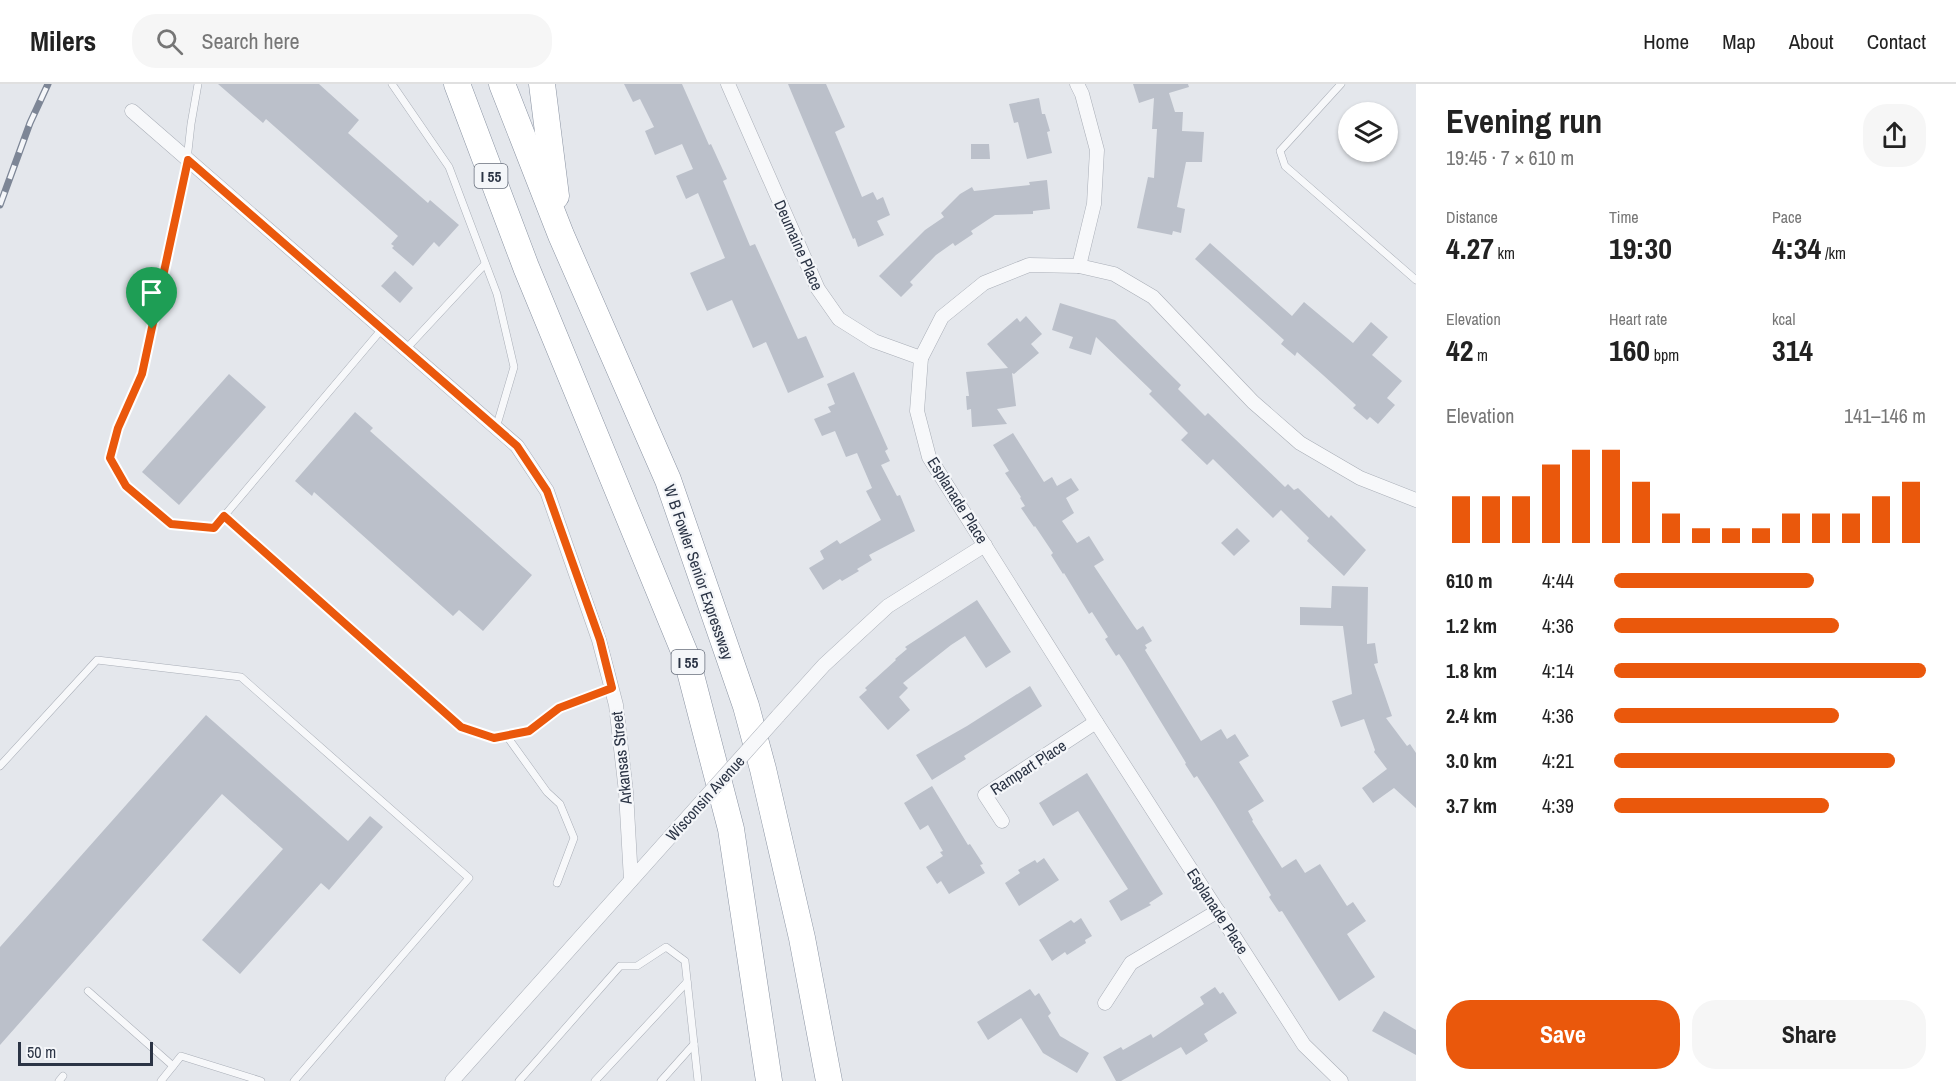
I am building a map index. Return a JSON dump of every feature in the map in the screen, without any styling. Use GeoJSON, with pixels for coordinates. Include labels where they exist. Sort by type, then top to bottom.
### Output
{"type":"FeatureCollection","features":[{"type":"Feature","properties":{"kind":"highway","name":"I 55"},"geometry":{"type":"LineString","coordinates":[[456,84],[526,267],[686,656],[731,829],[769,1081]]}},
{"type":"Feature","properties":{"kind":"highway","name":"W B Fowler Senior Expressway"},"geometry":{"type":"LineString","coordinates":[[502,84],[561,234],[668,480],[746,706],[802,938],[829,1081]]}},
{"type":"Feature","properties":{"kind":"highway"},"geometry":{"type":"LineString","coordinates":[[542,84],[561,234]]}},
{"type":"Feature","properties":{"kind":"street","name":"Deumaine Place"},"geometry":{"type":"LineString","coordinates":[[728,84],[818,289],[838,319],[874,341],[921,358]]}},
{"type":"Feature","properties":{"kind":"street"},"geometry":{"type":"LineString","coordinates":[[1077,84],[1097,150],[1094,204],[1080,266]]}},
{"type":"Feature","properties":{"kind":"street","name":"Arkansas Street"},"geometry":{"type":"LineString","coordinates":[[132,111],[517,446],[547,491],[600,640],[616,705],[626,792],[631,880]]}},
{"type":"Feature","properties":{"kind":"street","name":"Esplanade Place"},"geometry":{"type":"LineString","coordinates":[[1341,1081],[1304,1045],[929,457],[917,411],[921,358],[942,317],[984,283],[1029,265],[1080,266],[1114,274],[1153,297],[1253,402],[1300,443],[1360,478],[1416,500]]}},
{"type":"Feature","properties":{"kind":"street","name":"Wisconsin Avenue"},"geometry":{"type":"LineString","coordinates":[[452,1081],[824,665],[888,606],[985,545]]}},
{"type":"Feature","properties":{"kind":"street","name":"Rampart Place"},"geometry":{"type":"LineString","coordinates":[[1002,821],[985,795],[1096,722]]}},
{"type":"Feature","properties":{"kind":"street"},"geometry":{"type":"LineString","coordinates":[[1105,1003],[1131,963],[1218,911]]}},
{"type":"Feature","properties":{"kind":"lane"},"geometry":{"type":"LineString","coordinates":[[198,84],[188,160],[142,374],[118,428],[110,458],[126,486],[171,524],[214,528],[382,329]]}},
{"type":"Feature","properties":{"kind":"lane"},"geometry":{"type":"LineString","coordinates":[[392,84],[449,167],[497,294],[514,367],[496,428]]}},
{"type":"Feature","properties":{"kind":"lane"},"geometry":{"type":"LineString","coordinates":[[1341,84],[1280,151],[1285,166],[1416,280]]}},
{"type":"Feature","properties":{"kind":"lane"},"geometry":{"type":"LineString","coordinates":[[406,350],[485,264]]}},
{"type":"Feature","properties":{"kind":"lane"},"geometry":{"type":"LineString","coordinates":[[224,516],[461,727],[494,738],[529,731],[559,708],[612,688]]}},
{"type":"Feature","properties":{"kind":"lane"},"geometry":{"type":"LineString","coordinates":[[0,766],[98,660],[241,677],[469,878],[294,1081]]}},
{"type":"Feature","properties":{"kind":"lane"},"geometry":{"type":"LineString","coordinates":[[506,735],[548,792],[560,804],[574,838],[557,883]]}},
{"type":"Feature","properties":{"kind":"lane"},"geometry":{"type":"LineString","coordinates":[[519,1081],[620,966],[637,966],[666,947],[685,961],[699,1081]]}},
{"type":"Feature","properties":{"kind":"lane"},"geometry":{"type":"LineString","coordinates":[[595,1081],[687,982]]}},
{"type":"Feature","properties":{"kind":"lane"},"geometry":{"type":"LineString","coordinates":[[88,991],[173,1066]]}},
{"type":"Feature","properties":{"kind":"lane"},"geometry":{"type":"LineString","coordinates":[[661,1081],[694,1044]]}},
{"type":"Feature","properties":{"kind":"lane"},"geometry":{"type":"LineString","coordinates":[[160,1081],[182,1056],[261,1081]]}},
{"type":"Feature","properties":{"kind":"building"},"geometry":{"type":"Polygon","coordinates":[[[218,84],[319,84],[359,120],[348,133],[428,203],[430,200],[459,225],[439,247],[434,242],[413,266],[392,248],[394,246],[391,244],[398,236],[266,119],[263,123],[218,84]]]}},
{"type":"Feature","properties":{"kind":"building"},"geometry":{"type":"Polygon","coordinates":[[[624,84],[682,84],[727,179],[723,181],[750,246],[755,244],[798,339],[806,336],[824,377],[788,393],[766,342],[753,348],[732,300],[707,311],[690,273],[725,258],[698,193],[686,199],[676,176],[693,169],[682,144],[655,155],[645,131],[654,127],[640,99],[633,102],[624,84]]]}},
{"type":"Feature","properties":{"kind":"building"},"geometry":{"type":"Polygon","coordinates":[[[788,84],[826,84],[845,127],[835,132],[862,197],[873,192],[877,200],[883,197],[890,215],[877,221],[884,235],[858,247],[788,84]]]}},
{"type":"Feature","properties":{"kind":"building"},"geometry":{"type":"Polygon","coordinates":[[[1133,84],[1188,84],[1189,87],[1169,93],[1175,112],[1183,112],[1182,131],[1204,132],[1202,162],[1186,162],[1177,207],[1185,209],[1181,233],[1173,231],[1172,235],[1137,228],[1148,177],[1154,178],[1157,129],[1152,129],[1154,98],[1139,103],[1133,84]]]}},
{"type":"Feature","properties":{"kind":"building"},"geometry":{"type":"Polygon","coordinates":[[[1039,98],[1042,114],[1045,114],[1050,131],[1047,132],[1052,153],[1027,159],[1018,122],[1014,123],[1009,104],[1039,98]]]}},
{"type":"Feature","properties":{"kind":"building"},"geometry":{"type":"Polygon","coordinates":[[[971,144],[989,144],[990,159],[971,159],[971,144]]]}},
{"type":"Feature","properties":{"kind":"building"},"geometry":{"type":"Polygon","coordinates":[[[1047,180],[1050,209],[1033,211],[1033,214],[995,215],[971,231],[973,234],[955,246],[953,243],[936,255],[910,282],[913,285],[901,297],[879,276],[925,230],[944,217],[941,213],[960,194],[972,187],[974,191],[1030,185],[1029,182],[1047,180]]]}},
{"type":"Feature","properties":{"kind":"building"},"geometry":{"type":"Polygon","coordinates":[[[1210,243],[1292,316],[1304,302],[1353,343],[1371,322],[1388,337],[1372,355],[1402,381],[1387,398],[1395,405],[1378,424],[1370,417],[1367,420],[1353,408],[1356,405],[1297,352],[1295,356],[1281,344],[1284,340],[1195,259],[1210,243]]]}},
{"type":"Feature","properties":{"kind":"building"},"geometry":{"type":"Polygon","coordinates":[[[395,271],[413,288],[400,303],[381,286],[395,271]]]}},
{"type":"Feature","properties":{"kind":"building"},"geometry":{"type":"Polygon","coordinates":[[[1060,303],[1115,320],[1181,385],[1178,389],[1205,416],[1208,413],[1285,487],[1288,484],[1294,490],[1298,488],[1329,518],[1331,515],[1366,550],[1344,576],[1307,541],[1309,538],[1281,510],[1273,518],[1213,459],[1207,465],[1181,440],[1188,433],[1149,394],[1152,391],[1096,337],[1091,355],[1069,348],[1073,337],[1052,330],[1060,303]]]}},
{"type":"Feature","properties":{"kind":"building"},"geometry":{"type":"Polygon","coordinates":[[[1026,316],[1042,334],[1031,344],[1039,353],[1014,374],[1012,373],[1016,406],[997,409],[1007,424],[972,427],[971,409],[967,410],[966,396],[969,396],[966,372],[1008,368],[987,344],[1017,318],[1020,322],[1026,316]]]}},
{"type":"Feature","properties":{"kind":"building"},"geometry":{"type":"Polygon","coordinates":[[[854,372],[888,449],[885,451],[890,461],[881,465],[897,496],[900,495],[915,531],[869,555],[872,560],[857,569],[859,571],[823,590],[809,568],[824,559],[820,551],[837,540],[840,544],[881,520],[866,491],[872,488],[857,453],[846,457],[835,431],[822,436],[814,419],[831,412],[828,407],[835,404],[827,384],[854,372]]]}},
{"type":"Feature","properties":{"kind":"building"},"geometry":{"type":"Polygon","coordinates":[[[229,374],[266,407],[179,505],[142,472],[229,374]]]}},
{"type":"Feature","properties":{"kind":"building"},"geometry":{"type":"Polygon","coordinates":[[[355,412],[373,428],[370,431],[532,575],[483,631],[459,610],[453,616],[314,492],[312,496],[295,481],[355,412]]]}},
{"type":"Feature","properties":{"kind":"building"},"geometry":{"type":"Polygon","coordinates":[[[1013,433],[1044,482],[1052,477],[1057,486],[1071,478],[1079,490],[1066,498],[1074,513],[1062,521],[1077,543],[1089,536],[1104,560],[1094,566],[1137,630],[1143,626],[1152,641],[1145,645],[1147,648],[1145,650],[1201,741],[1221,729],[1227,739],[1235,734],[1249,756],[1239,762],[1264,801],[1248,811],[1282,868],[1296,859],[1305,873],[1320,864],[1347,906],[1353,902],[1366,921],[1347,934],[1375,977],[1339,1001],[1282,911],[1279,912],[1269,897],[1271,895],[1215,804],[1197,776],[1194,778],[1185,764],[1125,663],[1119,654],[1116,656],[1105,639],[1108,637],[1092,612],[1089,614],[1051,555],[1053,553],[1021,508],[1025,506],[1021,497],[1005,473],[1009,471],[993,445],[1013,433]]]}},
{"type":"Feature","properties":{"kind":"building"},"geometry":{"type":"Polygon","coordinates":[[[1237,528],[1250,541],[1234,556],[1221,543],[1237,528]]]}},
{"type":"Feature","properties":{"kind":"building"},"geometry":{"type":"Polygon","coordinates":[[[1332,586],[1368,587],[1367,644],[1375,643],[1378,663],[1374,664],[1392,716],[1386,718],[1407,746],[1410,744],[1416,753],[1416,808],[1394,788],[1373,803],[1362,788],[1387,769],[1374,752],[1364,719],[1341,727],[1332,701],[1352,694],[1343,626],[1300,625],[1300,607],[1331,608],[1332,586]]]}},
{"type":"Feature","properties":{"kind":"building"},"geometry":{"type":"Polygon","coordinates":[[[977,600],[1011,652],[986,668],[965,636],[903,683],[908,688],[899,697],[910,710],[888,730],[859,697],[867,690],[865,688],[907,649],[905,647],[977,600]]]}},
{"type":"Feature","properties":{"kind":"building"},"geometry":{"type":"Polygon","coordinates":[[[1030,686],[1042,706],[964,756],[966,759],[932,780],[916,755],[1030,686]]]}},
{"type":"Feature","properties":{"kind":"building"},"geometry":{"type":"Polygon","coordinates":[[[206,715],[348,841],[370,816],[383,827],[329,890],[321,883],[240,974],[202,940],[283,849],[222,794],[0,1045],[0,947],[206,715]]]}},
{"type":"Feature","properties":{"kind":"building"},"geometry":{"type":"Polygon","coordinates":[[[1087,773],[1163,894],[1149,903],[1151,905],[1121,921],[1109,901],[1128,889],[1078,811],[1053,826],[1039,803],[1087,773]]]}},
{"type":"Feature","properties":{"kind":"building"},"geometry":{"type":"Polygon","coordinates":[[[932,786],[968,845],[970,844],[983,864],[980,865],[985,873],[949,894],[941,881],[937,884],[926,867],[943,856],[940,852],[943,851],[928,825],[920,830],[904,803],[932,786]]]}},
{"type":"Feature","properties":{"kind":"building"},"geometry":{"type":"Polygon","coordinates":[[[1044,858],[1059,880],[1019,906],[1005,883],[1020,873],[1018,870],[1035,860],[1037,863],[1044,858]]]}},
{"type":"Feature","properties":{"kind":"building"},"geometry":{"type":"Polygon","coordinates":[[[1081,918],[1092,936],[1085,940],[1086,943],[1067,955],[1065,952],[1052,961],[1039,940],[1071,920],[1074,923],[1081,918]]]}},
{"type":"Feature","properties":{"kind":"building"},"geometry":{"type":"Polygon","coordinates":[[[1215,987],[1220,994],[1223,992],[1237,1013],[1204,1034],[1208,1041],[1186,1055],[1181,1047],[1121,1081],[1116,1081],[1103,1057],[1121,1047],[1123,1050],[1151,1034],[1153,1038],[1204,1004],[1200,997],[1215,987]]]}},
{"type":"Feature","properties":{"kind":"building"},"geometry":{"type":"Polygon","coordinates":[[[1030,989],[1035,996],[1039,993],[1051,1013],[1048,1016],[1060,1036],[1089,1053],[1077,1073],[1043,1053],[1021,1018],[988,1040],[977,1022],[1030,989]]]}},
{"type":"Feature","properties":{"kind":"building"},"geometry":{"type":"Polygon","coordinates":[[[1384,1011],[1416,1030],[1416,1055],[1372,1031],[1384,1011]]]}},
{"type":"Feature","properties":{"kind":"railway"},"geometry":{"type":"LineString","coordinates":[[0,205],[30,123],[48,84]]}},
{"type":"Feature","properties":{"kind":"route"},"geometry":{"type":"LineString","coordinates":[[188,160],[517,446],[547,491],[600,640],[612,688],[559,708],[529,731],[494,738],[461,727],[224,516],[214,528],[171,524],[126,486],[110,458],[118,428],[142,374],[152,329],[188,160]]}}]}
